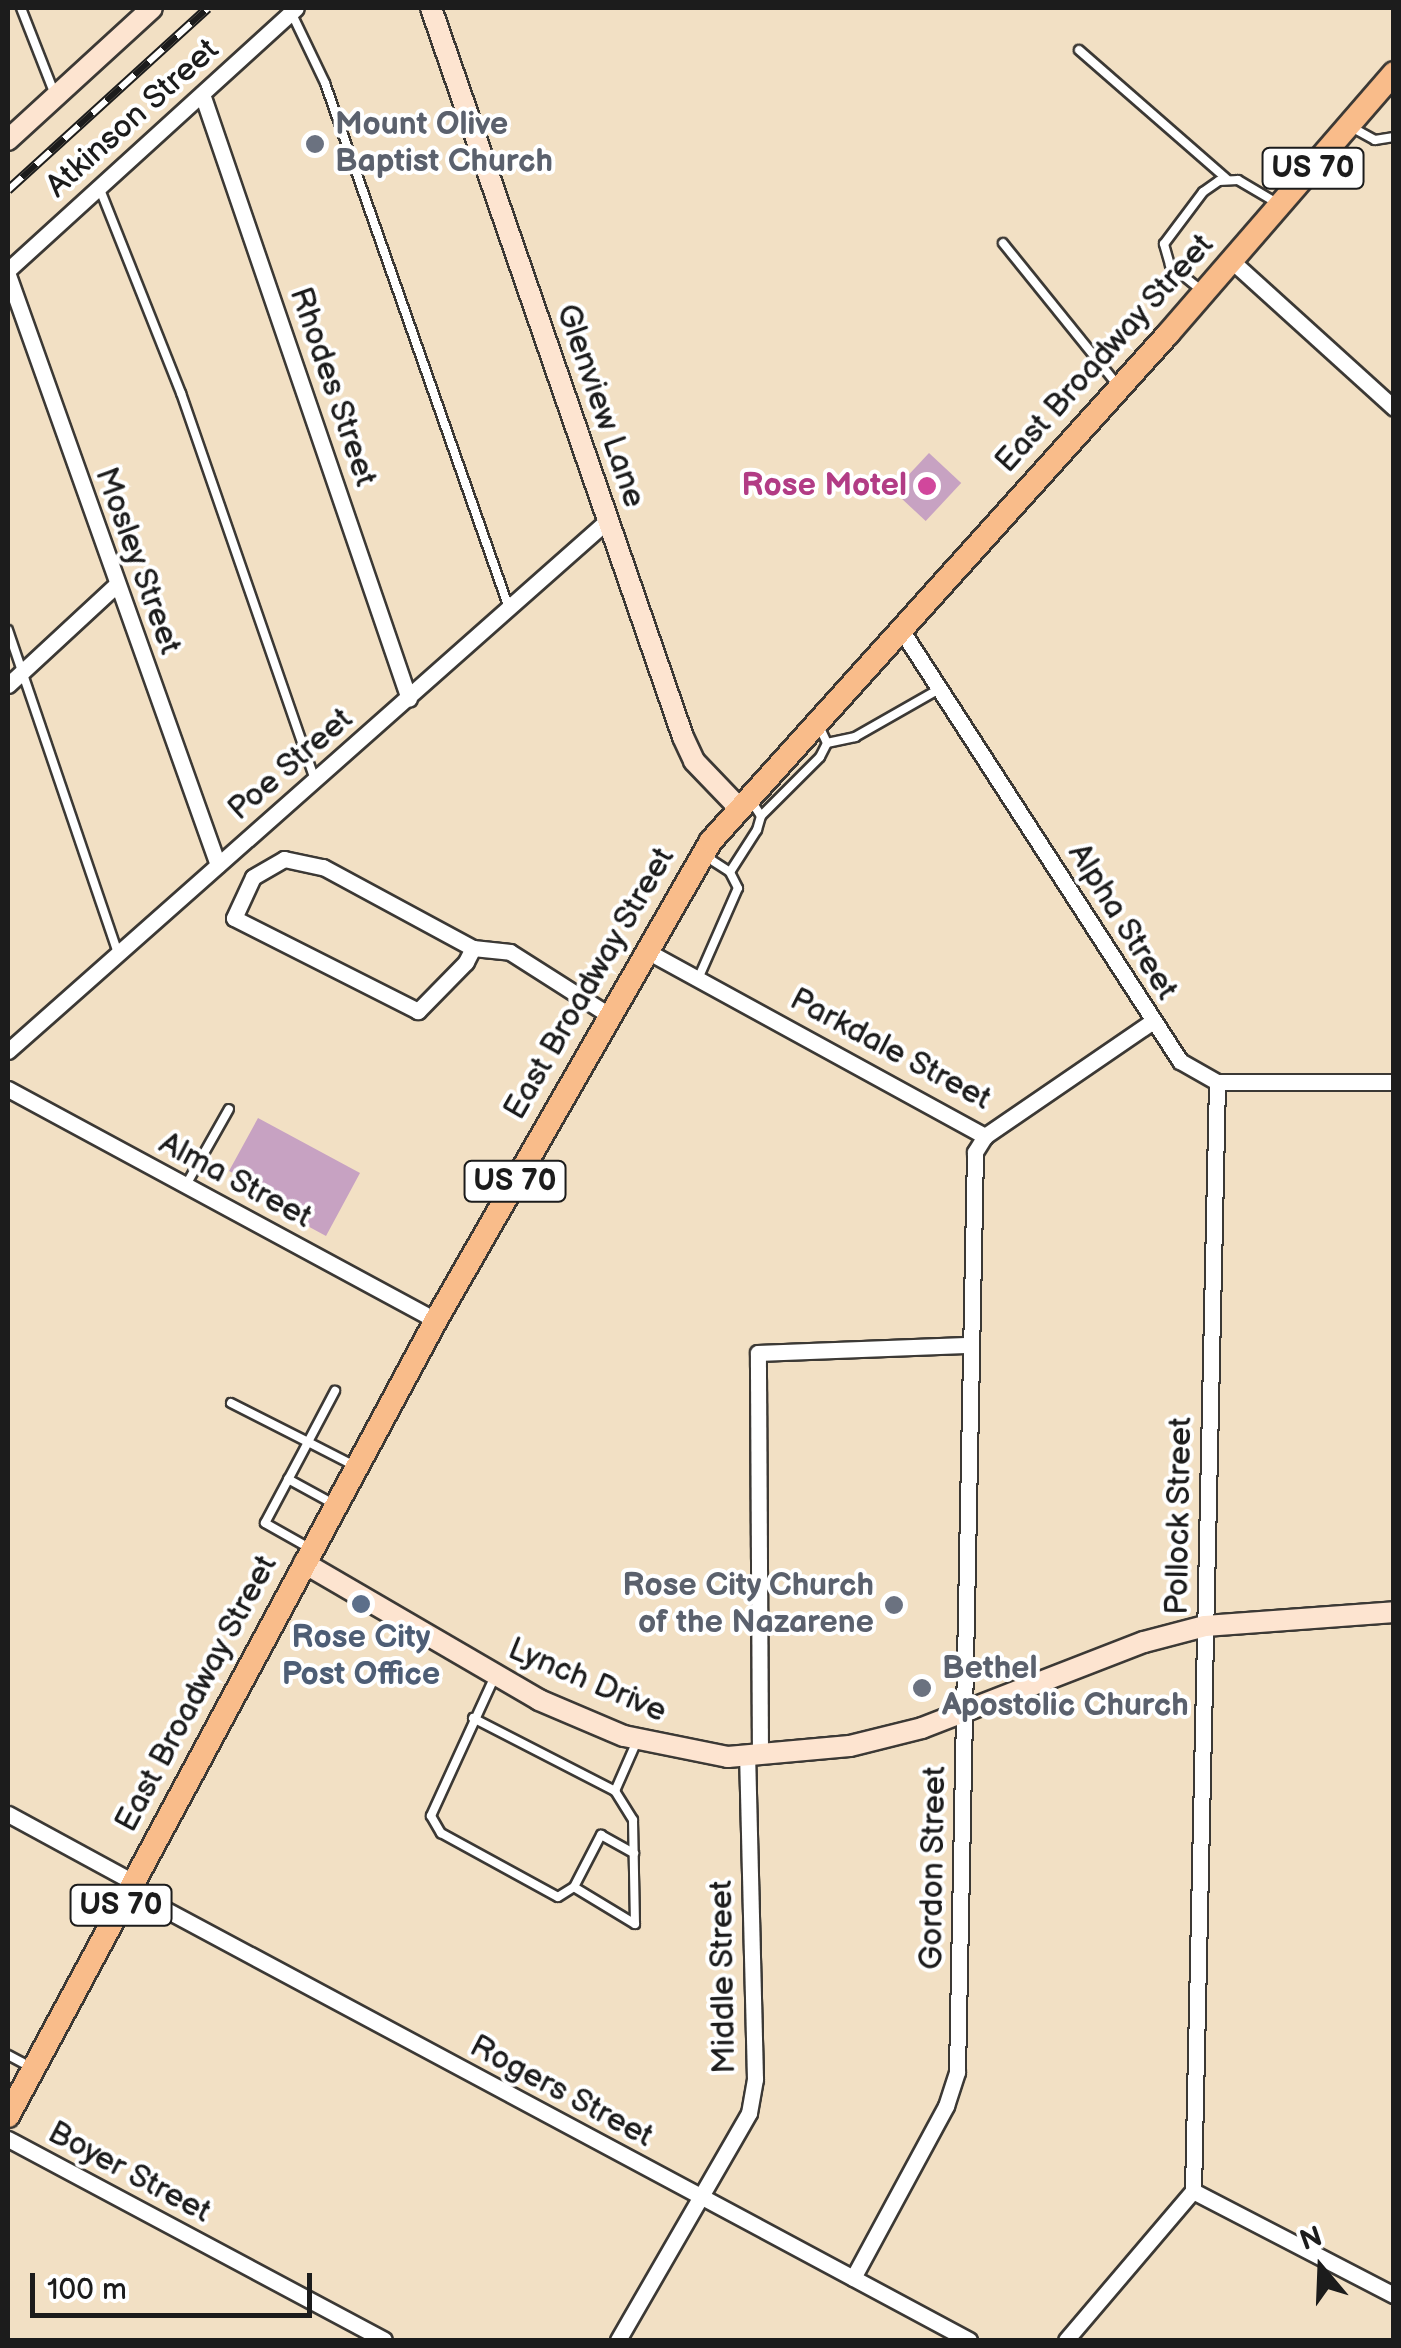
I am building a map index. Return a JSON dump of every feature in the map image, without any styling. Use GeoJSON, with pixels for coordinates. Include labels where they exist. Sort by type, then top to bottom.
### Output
{"type":"FeatureCollection","features":[{"type":"Feature","properties":{"kind":"main road"},"geometry":{"type":"LineString","coordinates":[[8,140],[152,8]]}},
{"type":"Feature","properties":{"kind":"main road","name":"Glenview Lane"},"geometry":{"type":"LineString","coordinates":[[431,8],[682,737],[694,761],[750,807]]}},
{"type":"Feature","properties":{"kind":"main road","name":"East Broadway Street"},"geometry":{"type":"LineString","coordinates":[[8,2116],[436,1320],[702,854],[750,807],[814,721],[1205,293],[1394,73]]}},
{"type":"Feature","properties":{"kind":"main road","name":"Lynch Drive"},"geometry":{"type":"LineString","coordinates":[[308,1556],[495,1676],[637,1740],[754,1756],[850,1746],[964,1712],[1144,1642],[1205,1626],[1394,1612]]}},
{"type":"Feature","properties":{"kind":"street","name":"Atkinson Street"},"geometry":{"type":"LineString","coordinates":[[8,273],[294,10]]}},
{"type":"Feature","properties":{"kind":"street","name":"Rhodes Street"},"geometry":{"type":"LineString","coordinates":[[202,94],[409,699]]}},
{"type":"Feature","properties":{"kind":"street"},"geometry":{"type":"LineString","coordinates":[[1232,262],[1394,408]]}},
{"type":"Feature","properties":{"kind":"street","name":"Mosley Street"},"geometry":{"type":"LineString","coordinates":[[8,273],[218,865]]}},
{"type":"Feature","properties":{"kind":"street","name":"Poe Street"},"geometry":{"type":"LineString","coordinates":[[8,1051],[608,520]]}},
{"type":"Feature","properties":{"kind":"street"},"geometry":{"type":"LineString","coordinates":[[8,685],[116,585]]}},
{"type":"Feature","properties":{"kind":"street","name":"Alpha Street"},"geometry":{"type":"LineString","coordinates":[[900,628],[1152,1021],[1180,1060],[1216,1082]]}},
{"type":"Feature","properties":{"kind":"street"},"geometry":{"type":"LineString","coordinates":[[473,948],[449,983],[418,1011],[234,918],[246,889],[266,865],[302,859],[473,948],[510,952],[608,1015]]}},
{"type":"Feature","properties":{"kind":"street","name":"Parkdale Street"},"geometry":{"type":"LineString","coordinates":[[645,950],[986,1136],[1152,1021]]}},
{"type":"Feature","properties":{"kind":"street"},"geometry":{"type":"LineString","coordinates":[[1216,1082],[1394,1082]]}},
{"type":"Feature","properties":{"kind":"street","name":"Pollock Street"},"geometry":{"type":"LineString","coordinates":[[1194,2190],[1216,1082]]}},
{"type":"Feature","properties":{"kind":"street","name":"Alma Street"},"geometry":{"type":"LineString","coordinates":[[8,1089],[436,1320]]}},
{"type":"Feature","properties":{"kind":"street","name":"Gordon Street"},"geometry":{"type":"LineString","coordinates":[[853,2278],[946,2106],[956,2072],[975,1152],[986,1136]]}},
{"type":"Feature","properties":{"kind":"street","name":"Middle Street"},"geometry":{"type":"LineString","coordinates":[[618,2340],[749,2114],[755,2078],[758,1353],[971,1345]]}},
{"type":"Feature","properties":{"kind":"street","name":"Rogers Street"},"geometry":{"type":"LineString","coordinates":[[8,1814],[131,1886],[969,2340]]}},
{"type":"Feature","properties":{"kind":"street","name":"Boyer Street"},"geometry":{"type":"LineString","coordinates":[[8,2140],[384,2340]]}},
{"type":"Feature","properties":{"kind":"street"},"geometry":{"type":"LineString","coordinates":[[1066,2340],[1194,2190],[1394,2295]]}},
{"type":"Feature","properties":{"kind":"lane"},"geometry":{"type":"LineString","coordinates":[[21,8],[55,96]]}},
{"type":"Feature","properties":{"kind":"lane"},"geometry":{"type":"LineString","coordinates":[[294,10],[325,83],[510,610]]}},
{"type":"Feature","properties":{"kind":"lane"},"geometry":{"type":"LineString","coordinates":[[1079,50],[1227,179],[1280,206]]}},
{"type":"Feature","properties":{"kind":"lane"},"geometry":{"type":"LineString","coordinates":[[1349,125],[1366,138],[1394,137]]}},
{"type":"Feature","properties":{"kind":"lane"},"geometry":{"type":"LineString","coordinates":[[1205,293],[1170,265],[1164,244],[1203,192],[1227,179]]}},
{"type":"Feature","properties":{"kind":"lane"},"geometry":{"type":"LineString","coordinates":[[99,187],[181,393],[315,781]]}},
{"type":"Feature","properties":{"kind":"lane"},"geometry":{"type":"LineString","coordinates":[[1003,243],[1120,387]]}},
{"type":"Feature","properties":{"kind":"lane"},"geometry":{"type":"LineString","coordinates":[[8,630],[117,951]]}},
{"type":"Feature","properties":{"kind":"lane"},"geometry":{"type":"LineString","coordinates":[[730,872],[750,807],[827,743],[855,737],[941,688]]}},
{"type":"Feature","properties":{"kind":"lane"},"geometry":{"type":"LineString","coordinates":[[814,721],[827,743]]}},
{"type":"Feature","properties":{"kind":"lane"},"geometry":{"type":"LineString","coordinates":[[698,979],[735,905],[738,888],[730,872],[702,854]]}},
{"type":"Feature","properties":{"kind":"lane"},"geometry":{"type":"LineString","coordinates":[[186,1186],[229,1109]]}},
{"type":"Feature","properties":{"kind":"lane"},"geometry":{"type":"LineString","coordinates":[[308,1556],[265,1523],[335,1391]]}},
{"type":"Feature","properties":{"kind":"lane"},"geometry":{"type":"LineString","coordinates":[[231,1403],[356,1466]]}},
{"type":"Feature","properties":{"kind":"lane"},"geometry":{"type":"LineString","coordinates":[[288,1479],[335,1505]]}},
{"type":"Feature","properties":{"kind":"lane"},"geometry":{"type":"LineString","coordinates":[[495,1676],[474,1718],[467,1747],[431,1816],[441,1833],[558,1898],[574,1887],[601,1835],[634,1853]]}},
{"type":"Feature","properties":{"kind":"lane"},"geometry":{"type":"LineString","coordinates":[[474,1718],[615,1792],[633,1820],[635,1924],[574,1887]]}},
{"type":"Feature","properties":{"kind":"lane"},"geometry":{"type":"LineString","coordinates":[[615,1792],[637,1740]]}},
{"type":"Feature","properties":{"kind":"lane"},"geometry":{"type":"LineString","coordinates":[[8,2055],[33,2068]]}},
{"type":"Feature","properties":{"kind":"building","name":"Rose Motel"},"geometry":{"type":"Polygon","coordinates":[[[929,453],[961,483],[926,521],[894,491],[929,453]]]}},
{"type":"Feature","properties":{"kind":"building"},"geometry":{"type":"Polygon","coordinates":[[[258,1118],[360,1173],[326,1236],[230,1184],[235,1174],[229,1171],[258,1118]]]}},
{"type":"Feature","properties":{"kind":"railway"},"geometry":{"type":"LineString","coordinates":[[8,190],[208,8]]}},
{"type":"Feature","properties":{"kind":"place","name":"Mount Olive Baptist Church"},"geometry":{"type":"Point","coordinates":[315,144]}},
{"type":"Feature","properties":{"kind":"place","name":"Rose Motel"},"geometry":{"type":"Point","coordinates":[927,486]}},
{"type":"Feature","properties":{"kind":"place","name":"Rose City Post Office"},"geometry":{"type":"Point","coordinates":[361,1604]}},
{"type":"Feature","properties":{"kind":"place","name":"Rose City Church of the Nazarene"},"geometry":{"type":"Point","coordinates":[894,1605]}},
{"type":"Feature","properties":{"kind":"place","name":"Bethel Apostolic Church"},"geometry":{"type":"Point","coordinates":[922,1688]}}]}
